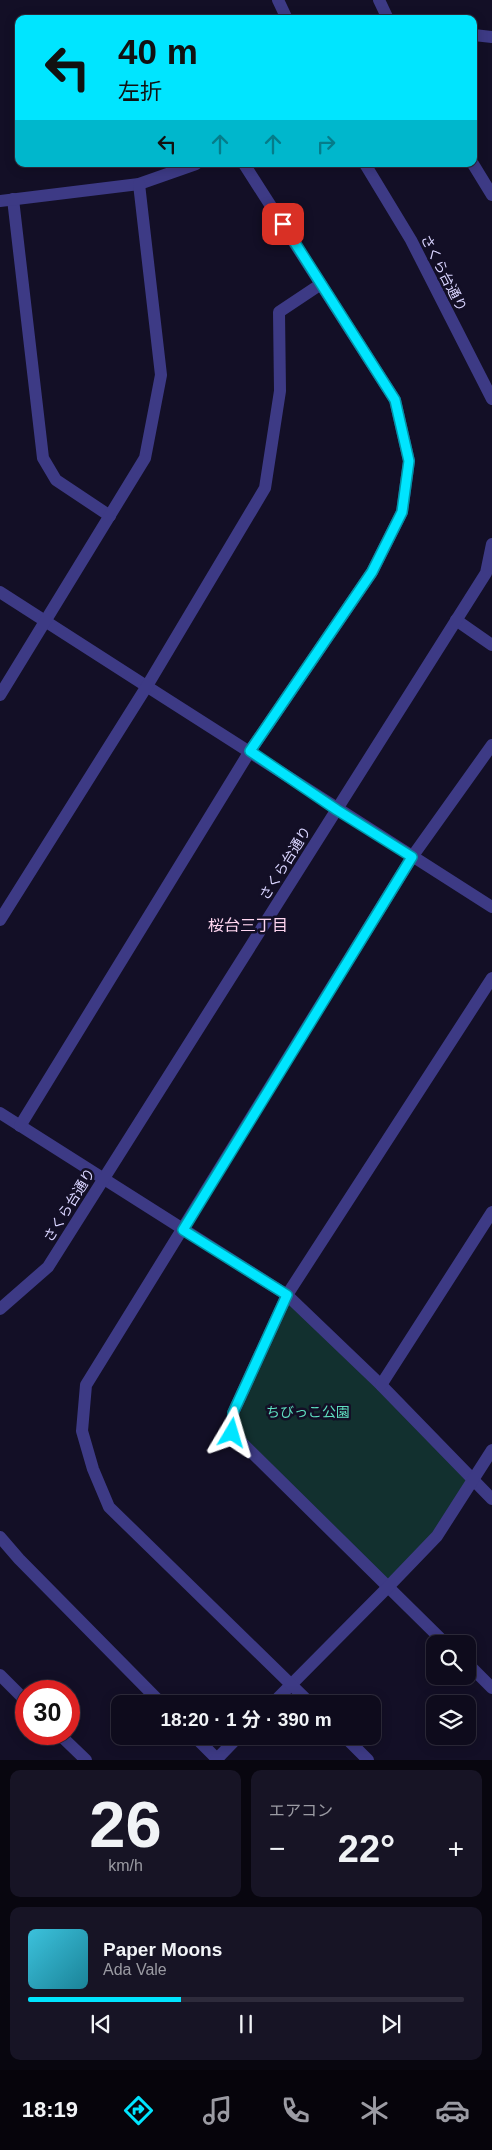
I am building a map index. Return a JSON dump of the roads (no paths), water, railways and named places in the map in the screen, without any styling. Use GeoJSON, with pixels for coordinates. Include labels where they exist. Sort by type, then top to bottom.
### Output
{"type":"FeatureCollection","features":[{"type":"Feature","properties":{"kind":"street"},"geometry":{"type":"LineString","coordinates":[[278,0],[285,15]]}},
{"type":"Feature","properties":{"kind":"street"},"geometry":{"type":"LineString","coordinates":[[379,0],[386,15]]}},
{"type":"Feature","properties":{"kind":"street"},"geometry":{"type":"LineString","coordinates":[[477,36],[492,37]]}},
{"type":"Feature","properties":{"kind":"street"},"geometry":{"type":"LineString","coordinates":[[0,201],[139,184],[187,167]]}},
{"type":"Feature","properties":{"kind":"street"},"geometry":{"type":"LineString","coordinates":[[20,1126],[250,751],[372,572],[402,512],[409,461],[395,400],[246,167]]}},
{"type":"Feature","properties":{"kind":"street","name":"さくら台通り"},"geometry":{"type":"LineString","coordinates":[[367,167],[411,240],[492,399]]}},
{"type":"Feature","properties":{"kind":"street"},"geometry":{"type":"LineString","coordinates":[[475,167],[492,195]]}},
{"type":"Feature","properties":{"kind":"street"},"geometry":{"type":"LineString","coordinates":[[0,695],[145,458],[161,375],[139,184]]}},
{"type":"Feature","properties":{"kind":"street"},"geometry":{"type":"LineString","coordinates":[[13,199],[43,458],[56,480],[110,516]]}},
{"type":"Feature","properties":{"kind":"street"},"geometry":{"type":"LineString","coordinates":[[0,920],[147,686],[265,488],[280,391],[279,312],[321,284]]}},
{"type":"Feature","properties":{"kind":"street","name":"さくら台通り"},"geometry":{"type":"LineString","coordinates":[[0,1310],[48,1267],[486,573],[492,544]]}},
{"type":"Feature","properties":{"kind":"street"},"geometry":{"type":"LineString","coordinates":[[0,592],[250,751],[337,810],[492,907]]}},
{"type":"Feature","properties":{"kind":"street"},"geometry":{"type":"LineString","coordinates":[[456,620],[492,645]]}},
{"type":"Feature","properties":{"kind":"street"},"geometry":{"type":"LineString","coordinates":[[302,1695],[109,1507],[82,1431],[86,1386],[412,857],[492,745]]}},
{"type":"Feature","properties":{"kind":"street"},"geometry":{"type":"LineString","coordinates":[[437,1635],[232,1433],[233,1413],[287,1295],[492,978]]}},
{"type":"Feature","properties":{"kind":"street"},"geometry":{"type":"LineString","coordinates":[[0,1113],[287,1295],[382,1385],[472,1481],[492,1499]]}},
{"type":"Feature","properties":{"kind":"street"},"geometry":{"type":"LineString","coordinates":[[382,1385],[492,1212]]}},
{"type":"Feature","properties":{"kind":"street"},"geometry":{"type":"LineString","coordinates":[[281,1695],[437,1536],[492,1450]]}},
{"type":"Feature","properties":{"kind":"street"},"geometry":{"type":"LineString","coordinates":[[0,1537],[19,1559],[153,1695]]}},
{"type":"Feature","properties":{"kind":"street"},"geometry":{"type":"LineString","coordinates":[[476,1672],[492,1688]]}},
{"type":"Feature","properties":{"kind":"street"},"geometry":{"type":"LineString","coordinates":[[0,1675],[15,1690]]}},
{"type":"Feature","properties":{"kind":"street"},"geometry":{"type":"LineString","coordinates":[[70,1745],[86,1760]]}},
{"type":"Feature","properties":{"kind":"street"},"geometry":{"type":"LineString","coordinates":[[203,1745],[217,1760],[231,1745]]}},
{"type":"Feature","properties":{"kind":"street"},"geometry":{"type":"LineString","coordinates":[[353,1745],[368,1760]]}},
{"type":"Feature","properties":{"kind":"district","name":"桜台三丁目"},"geometry":{"type":"Point","coordinates":[248,925]}},
{"type":"Feature","properties":{"kind":"park label","name":"ちびっこ公園"},"geometry":{"type":"Point","coordinates":[308,1412]}}]}
